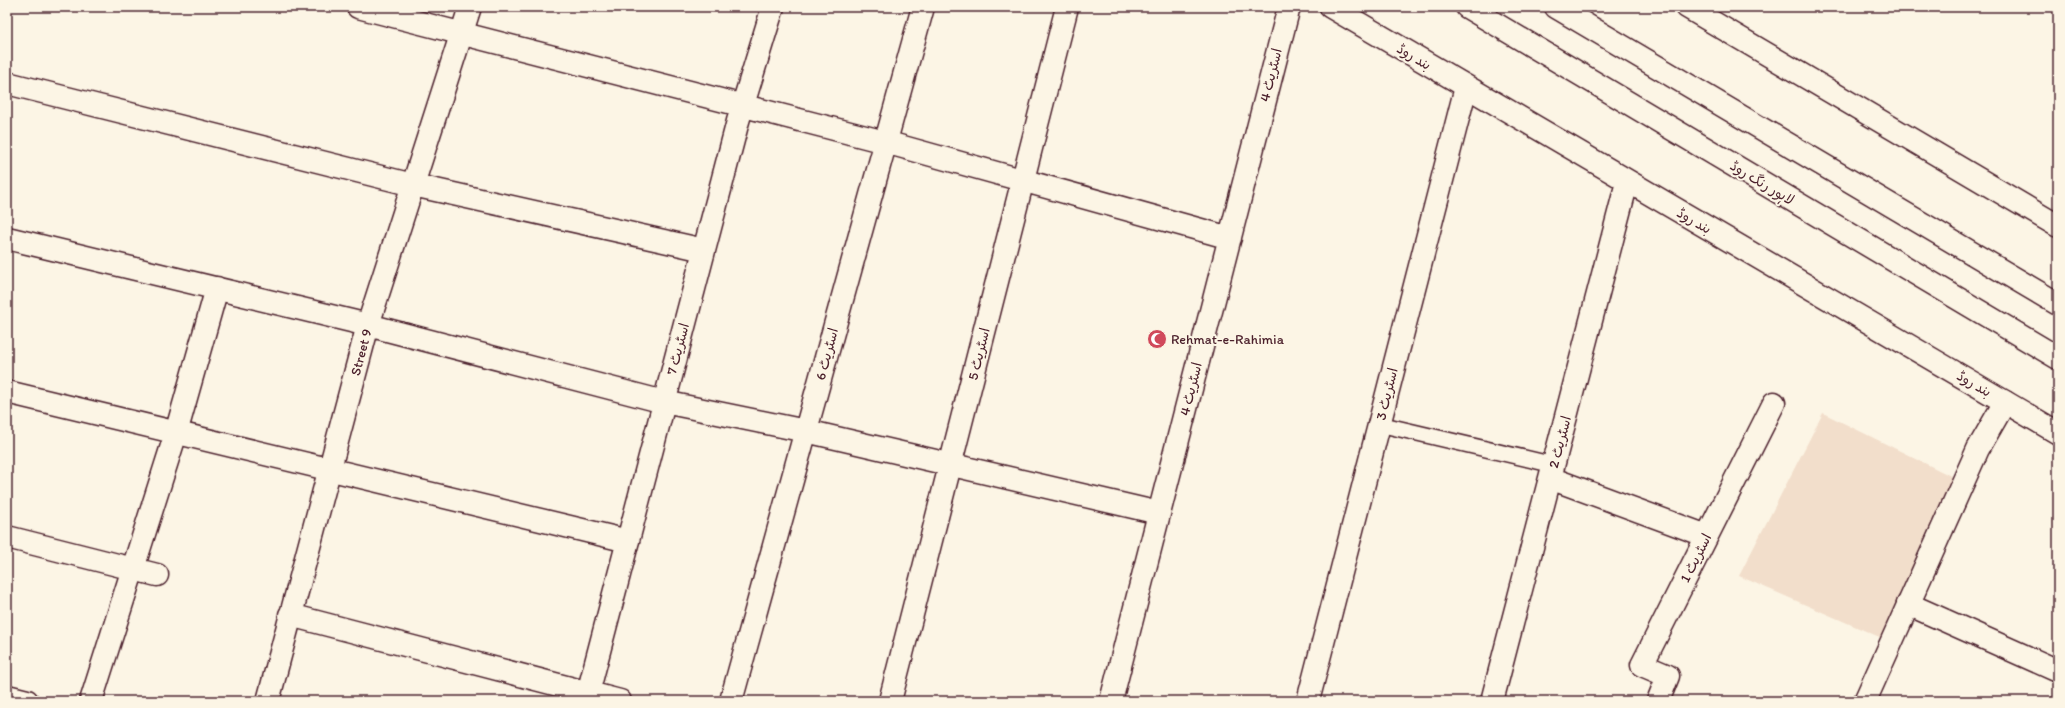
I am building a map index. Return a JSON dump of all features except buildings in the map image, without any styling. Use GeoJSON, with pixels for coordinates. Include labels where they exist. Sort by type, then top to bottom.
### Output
{"type":"FeatureCollection","features":[{"type":"Feature","properties":{"kind":"main road"},"geometry":{"type":"LineString","coordinates":[[358,7],[885,142],[1230,238]]}},
{"type":"Feature","properties":{"kind":"main road","name":"Street 9"},"geometry":{"type":"LineString","coordinates":[[268,701],[368,325],[470,7]]}},
{"type":"Feature","properties":{"kind":"main road","name":"اسٹریٹ 7"},"geometry":{"type":"LineString","coordinates":[[588,693],[704,250],[743,106],[773,7]]}},
{"type":"Feature","properties":{"kind":"main road","name":"اسٹریٹ 6"},"geometry":{"type":"LineString","coordinates":[[732,701],[923,7]]}},
{"type":"Feature","properties":{"kind":"main road","name":"اسٹریٹ 5"},"geometry":{"type":"LineString","coordinates":[[890,701],[1067,7]]}},
{"type":"Feature","properties":{"kind":"main road","name":"اسٹریٹ 4"},"geometry":{"type":"LineString","coordinates":[[1111,701],[1289,7]]}},
{"type":"Feature","properties":{"kind":"main road","name":"بند روڈ"},"geometry":{"type":"LineString","coordinates":[[1330,7],[2058,433]]}},
{"type":"Feature","properties":{"kind":"main road","name":"لاہور رنگ روڈ"},"geometry":{"type":"LineString","coordinates":[[1467,7],[2058,358]]}},
{"type":"Feature","properties":{"kind":"main road"},"geometry":{"type":"LineString","coordinates":[[1556,7],[2058,304]]}},
{"type":"Feature","properties":{"kind":"main road"},"geometry":{"type":"LineString","coordinates":[[1697,9],[2058,226]]}},
{"type":"Feature","properties":{"kind":"main road"},"geometry":{"type":"LineString","coordinates":[[7,83],[413,185],[704,250]]}},
{"type":"Feature","properties":{"kind":"main road","name":"اسٹریٹ 3"},"geometry":{"type":"LineString","coordinates":[[1308,701],[1466,87]]}},
{"type":"Feature","properties":{"kind":"main road","name":"اسٹریٹ 2"},"geometry":{"type":"LineString","coordinates":[[1492,701],[1627,182]]}},
{"type":"Feature","properties":{"kind":"main road"},"geometry":{"type":"LineString","coordinates":[[7,238],[368,325],[664,402],[806,431],[1159,514]]}},
{"type":"Feature","properties":{"kind":"main road"},"geometry":{"type":"LineString","coordinates":[[91,701],[176,433],[217,288]]}},
{"type":"Feature","properties":{"kind":"main road"},"geometry":{"type":"LineString","coordinates":[[7,392],[628,541]]}},
{"type":"Feature","properties":{"kind":"main road"},"geometry":{"type":"LineString","coordinates":[[1864,701],[1978,449],[2005,402]]}},
{"type":"Feature","properties":{"kind":"main road","name":"اسٹریٹ 1"},"geometry":{"type":"LineString","coordinates":[[1658,701],[1668,676],[1642,665],[1774,403]]}},
{"type":"Feature","properties":{"kind":"main road"},"geometry":{"type":"LineString","coordinates":[[1552,472],[1707,536]]}},
{"type":"Feature","properties":{"kind":"main road"},"geometry":{"type":"LineString","coordinates":[[7,537],[157,575]]}},
{"type":"Feature","properties":{"kind":"main road"},"geometry":{"type":"LineString","coordinates":[[1908,604],[2058,671]]}},
{"type":"Feature","properties":{"kind":"main road"},"geometry":{"type":"LineString","coordinates":[[290,615],[620,701]]}},
{"type":"Feature","properties":{"kind":"main road"},"geometry":{"type":"LineString","coordinates":[[7,696],[27,701]]}},
{"type":"Feature","properties":{"kind":"lane"},"geometry":{"type":"LineString","coordinates":[[1379,424],[1552,472]]}},
{"type":"Feature","properties":{"kind":"shaded area"},"geometry":{"type":"Polygon","coordinates":[[[1823,413],[1963,482],[1891,642],[1739,576],[1823,413]]]}},
{"type":"Feature","properties":{"kind":"place","name":"Rehmat-e-Rahimia"},"geometry":{"type":"Point","coordinates":[1157,339]}}]}
